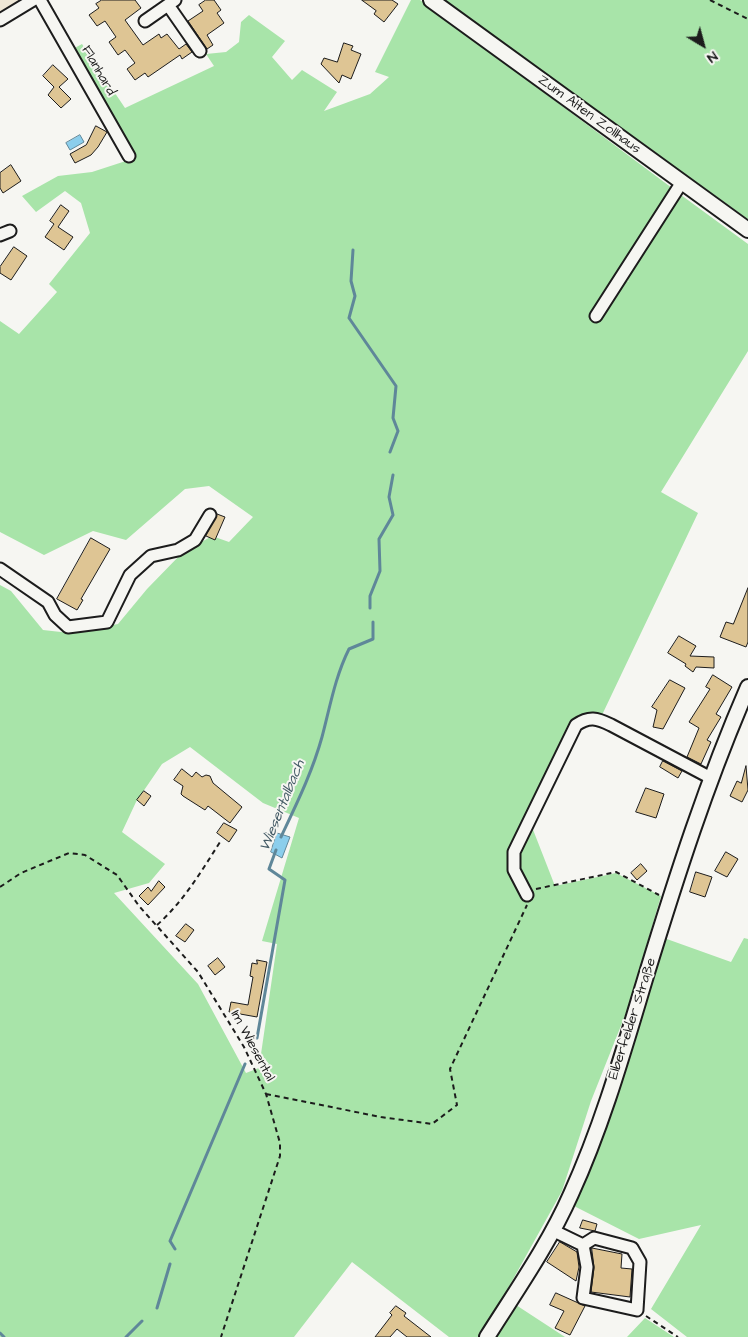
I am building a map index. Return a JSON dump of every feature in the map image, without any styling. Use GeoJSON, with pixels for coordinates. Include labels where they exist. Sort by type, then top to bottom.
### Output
{"type":"FeatureCollection","features":[{"type":"Feature","properties":{"kind":"main road","name":"Zum Alten Zollhaus"},"geometry":{"type":"LineString","coordinates":[[430,0],[748,230]]}},
{"type":"Feature","properties":{"kind":"main road","name":"Elberfelder Straße"},"geometry":{"type":"LineString","coordinates":[[487,1337],[552,1230],[581,1171],[606,1102],[674,885],[711,778],[748,687]]}},
{"type":"Feature","properties":{"kind":"street"},"geometry":{"type":"LineString","coordinates":[[0,20],[33,0]]}},
{"type":"Feature","properties":{"kind":"street","name":"Flanhard"},"geometry":{"type":"LineString","coordinates":[[40,0],[129,156]]}},
{"type":"Feature","properties":{"kind":"street"},"geometry":{"type":"LineString","coordinates":[[145,21],[171,3],[200,51]]}},
{"type":"Feature","properties":{"kind":"street"},"geometry":{"type":"LineString","coordinates":[[596,316],[682,182]]}},
{"type":"Feature","properties":{"kind":"street"},"geometry":{"type":"LineString","coordinates":[[0,569],[48,602],[55,615],[68,627],[107,622],[130,575],[151,556],[178,550],[195,540],[210,515]]}},
{"type":"Feature","properties":{"kind":"street"},"geometry":{"type":"LineString","coordinates":[[530,894],[514,870],[514,852],[576,725],[584,720],[596,718],[711,778]]}},
{"type":"Feature","properties":{"kind":"street"},"geometry":{"type":"LineString","coordinates":[[552,1230],[583,1245],[587,1258],[583,1298],[637,1310],[640,1262],[632,1248],[594,1238],[583,1245]]}},
{"type":"Feature","properties":{"kind":"path"},"geometry":{"type":"LineString","coordinates":[[710,0],[748,19]]}},
{"type":"Feature","properties":{"kind":"path"},"geometry":{"type":"LineString","coordinates":[[157,925],[170,913],[198,877],[220,842]]}},
{"type":"Feature","properties":{"kind":"path","name":"Im Wiesental"},"geometry":{"type":"LineString","coordinates":[[0,886],[21,874],[69,853],[85,855],[117,875],[139,906],[198,972],[244,1047],[266,1094],[280,1143],[280,1156],[221,1337]]}},
{"type":"Feature","properties":{"kind":"path"},"geometry":{"type":"LineString","coordinates":[[266,1094],[381,1117],[432,1124],[457,1105],[450,1069],[530,894],[616,872],[661,896]]}},
{"type":"Feature","properties":{"kind":"path"},"geometry":{"type":"LineString","coordinates":[[0,882],[4,884]]}},
{"type":"Feature","properties":{"kind":"path"},"geometry":{"type":"LineString","coordinates":[[637,1310],[678,1337]]}},
{"type":"Feature","properties":{"kind":"shaded area"},"geometry":{"type":"Polygon","coordinates":[[[0,0],[26,0],[0,15],[0,0]]]}},
{"type":"Feature","properties":{"kind":"green space"},"geometry":{"type":"Polygon","coordinates":[[[411,0],[420,0],[672,188],[617,274],[629,282],[627,279],[681,195],[748,244],[748,351],[661,492],[698,513],[602,715],[578,727],[530,822],[555,886],[616,873],[661,896],[628,1008],[591,1101],[562,1191],[481,1337],[449,1337],[352,1262],[294,1337],[0,1337],[0,585],[11,591],[43,630],[70,633],[118,624],[147,589],[182,553],[212,536],[229,542],[253,517],[209,486],[185,489],[126,540],[93,531],[44,555],[0,532],[0,321],[19,334],[57,292],[49,284],[90,233],[81,203],[65,191],[36,212],[22,196],[58,176],[92,172],[132,159],[71,50],[82,44],[125,108],[214,66],[206,54],[226,52],[239,42],[241,22],[249,15],[285,41],[272,57],[292,80],[302,70],[337,92],[324,111],[370,94],[389,77],[375,72],[411,0]],[[190,747],[162,764],[136,802],[122,832],[165,864],[149,883],[114,893],[198,984],[246,1073],[269,1064],[261,1054],[277,944],[262,941],[299,818],[263,803],[190,747]]]}},
{"type":"Feature","properties":{"kind":"green space"},"geometry":{"type":"Polygon","coordinates":[[[444,0],[748,0],[748,219],[746,218],[444,0]]]}},
{"type":"Feature","properties":{"kind":"green space"},"geometry":{"type":"Polygon","coordinates":[[[664,938],[731,962],[744,938],[748,939],[748,1337],[687,1337],[651,1309],[701,1225],[639,1239],[572,1205],[664,938]]]}},
{"type":"Feature","properties":{"kind":"green space"},"geometry":{"type":"Polygon","coordinates":[[[516,1305],[565,1337],[494,1337],[516,1305]]]}},
{"type":"Feature","properties":{"kind":"green space"},"geometry":{"type":"Polygon","coordinates":[[[645,1318],[674,1337],[627,1337],[645,1318]]]}},
{"type":"Feature","properties":{"kind":"water"},"geometry":{"type":"Polygon","coordinates":[[[80,135],[84,142],[70,150],[66,143],[80,135]]]}},
{"type":"Feature","properties":{"kind":"water"},"geometry":{"type":"Polygon","coordinates":[[[277,833],[290,837],[282,858],[271,852],[277,833]]]}},
{"type":"Feature","properties":{"kind":"building"},"geometry":{"type":"Polygon","coordinates":[[[102,0],[135,0],[141,8],[125,20],[143,45],[159,34],[161,38],[167,34],[179,49],[186,44],[192,52],[182,59],[180,55],[148,77],[145,73],[135,80],[127,69],[135,63],[125,50],[118,55],[109,42],[116,37],[105,21],[97,26],[89,15],[99,8],[96,4],[102,0]]]}},
{"type":"Feature","properties":{"kind":"building"},"geometry":{"type":"Polygon","coordinates":[[[206,0],[214,0],[221,10],[217,13],[224,23],[207,35],[213,45],[207,49],[188,21],[203,11],[199,5],[206,0]]]}},
{"type":"Feature","properties":{"kind":"building"},"geometry":{"type":"Polygon","coordinates":[[[362,0],[392,0],[398,4],[384,22],[374,14],[376,11],[362,0]]]}},
{"type":"Feature","properties":{"kind":"building"},"geometry":{"type":"Polygon","coordinates":[[[344,43],[353,46],[351,50],[361,54],[351,79],[342,75],[339,83],[321,64],[324,58],[337,62],[344,43]]]}},
{"type":"Feature","properties":{"kind":"building"},"geometry":{"type":"Polygon","coordinates":[[[53,65],[68,79],[59,87],[71,99],[61,108],[48,95],[54,87],[43,76],[53,65]]]}},
{"type":"Feature","properties":{"kind":"building"},"geometry":{"type":"Polygon","coordinates":[[[96,126],[107,132],[91,155],[75,163],[70,154],[86,145],[96,126]]]}},
{"type":"Feature","properties":{"kind":"building"},"geometry":{"type":"Polygon","coordinates":[[[11,165],[21,181],[3,193],[0,188],[0,173],[11,165]]]}},
{"type":"Feature","properties":{"kind":"building"},"geometry":{"type":"Polygon","coordinates":[[[61,205],[69,211],[58,227],[73,237],[64,250],[45,237],[54,224],[50,221],[61,205]]]}},
{"type":"Feature","properties":{"kind":"building"},"geometry":{"type":"Polygon","coordinates":[[[14,247],[27,256],[11,280],[0,273],[0,267],[14,247]]]}},
{"type":"Feature","properties":{"kind":"building"},"geometry":{"type":"Polygon","coordinates":[[[217,514],[225,517],[215,540],[206,536],[217,514]]]}},
{"type":"Feature","properties":{"kind":"building"},"geometry":{"type":"Polygon","coordinates":[[[91,538],[110,549],[81,599],[83,600],[77,610],[57,599],[91,538]]]}},
{"type":"Feature","properties":{"kind":"building"},"geometry":{"type":"Polygon","coordinates":[[[748,588],[748,642],[746,647],[720,637],[726,622],[733,624],[748,588]]]}},
{"type":"Feature","properties":{"kind":"building"},"geometry":{"type":"Polygon","coordinates":[[[679,636],[696,646],[690,656],[714,657],[714,668],[696,667],[693,672],[685,666],[686,664],[668,653],[679,636]]]}},
{"type":"Feature","properties":{"kind":"building"},"geometry":{"type":"Polygon","coordinates":[[[713,675],[732,687],[716,714],[721,717],[707,740],[711,742],[701,764],[687,757],[699,728],[689,722],[710,689],[706,687],[713,675]]]}},
{"type":"Feature","properties":{"kind":"building"},"geometry":{"type":"Polygon","coordinates":[[[670,680],[685,688],[663,729],[653,727],[657,710],[652,707],[670,680]]]}},
{"type":"Feature","properties":{"kind":"building"},"geometry":{"type":"Polygon","coordinates":[[[663,761],[682,771],[678,778],[660,767],[663,761]]]}},
{"type":"Feature","properties":{"kind":"building"},"geometry":{"type":"Polygon","coordinates":[[[746,766],[748,790],[742,802],[730,796],[737,781],[741,783],[746,766]]]}},
{"type":"Feature","properties":{"kind":"building"},"geometry":{"type":"Polygon","coordinates":[[[182,769],[192,777],[196,772],[202,777],[210,776],[213,783],[242,807],[230,823],[208,806],[205,810],[181,794],[183,786],[174,780],[182,769]]]}},
{"type":"Feature","properties":{"kind":"building"},"geometry":{"type":"Polygon","coordinates":[[[646,788],[664,794],[656,818],[636,812],[646,788]]]}},
{"type":"Feature","properties":{"kind":"building"},"geometry":{"type":"Polygon","coordinates":[[[144,791],[151,796],[144,806],[137,800],[144,791]]]}},
{"type":"Feature","properties":{"kind":"building"},"geometry":{"type":"Polygon","coordinates":[[[224,823],[237,830],[229,842],[217,833],[224,823]]]}},
{"type":"Feature","properties":{"kind":"building"},"geometry":{"type":"Polygon","coordinates":[[[726,852],[738,859],[727,877],[715,871],[726,852]]]}},
{"type":"Feature","properties":{"kind":"building"},"geometry":{"type":"Polygon","coordinates":[[[641,864],[647,871],[637,880],[631,873],[641,864]]]}},
{"type":"Feature","properties":{"kind":"building"},"geometry":{"type":"Polygon","coordinates":[[[696,872],[712,877],[705,897],[690,892],[696,872]]]}},
{"type":"Feature","properties":{"kind":"building"},"geometry":{"type":"Polygon","coordinates":[[[159,881],[165,887],[148,905],[139,896],[148,887],[151,891],[159,881]]]}},
{"type":"Feature","properties":{"kind":"building"},"geometry":{"type":"Polygon","coordinates":[[[186,924],[194,930],[185,942],[176,936],[186,924]]]}},
{"type":"Feature","properties":{"kind":"building"},"geometry":{"type":"Polygon","coordinates":[[[218,958],[225,967],[215,975],[208,966],[218,958]]]}},
{"type":"Feature","properties":{"kind":"building"},"geometry":{"type":"Polygon","coordinates":[[[257,960],[267,962],[257,1017],[229,1012],[231,1002],[248,1005],[253,977],[250,976],[252,963],[257,964],[257,960]]]}},
{"type":"Feature","properties":{"kind":"building"},"geometry":{"type":"Polygon","coordinates":[[[583,1220],[597,1224],[595,1231],[580,1228],[583,1220]]]}},
{"type":"Feature","properties":{"kind":"building"},"geometry":{"type":"Polygon","coordinates":[[[560,1242],[577,1252],[579,1267],[576,1281],[547,1262],[560,1242]]]}},
{"type":"Feature","properties":{"kind":"building"},"geometry":{"type":"Polygon","coordinates":[[[592,1248],[622,1254],[621,1268],[632,1269],[630,1297],[591,1292],[594,1268],[592,1248]]]}},
{"type":"Feature","properties":{"kind":"building"},"geometry":{"type":"Polygon","coordinates":[[[556,1293],[585,1306],[570,1335],[555,1328],[564,1311],[550,1305],[556,1293]]]}},
{"type":"Feature","properties":{"kind":"building"},"geometry":{"type":"Polygon","coordinates":[[[396,1306],[406,1313],[404,1316],[431,1337],[407,1337],[397,1329],[390,1337],[375,1337],[392,1315],[390,1313],[396,1306]]]}},
{"type":"Feature","properties":{"kind":"waterway","name":"Wiesentalbach"},"geometry":{"type":"LineString","coordinates":[[353,250],[351,281],[355,296],[349,318],[396,386],[393,418],[398,431],[390,452]]}},
{"type":"Feature","properties":{"kind":"waterway","name":"Wiesentalbach"},"geometry":{"type":"LineString","coordinates":[[370,608],[370,596],[380,571],[379,539],[393,515],[389,497],[393,475]]}},
{"type":"Feature","properties":{"kind":"waterway","name":"Wiesentalbach"},"geometry":{"type":"LineString","coordinates":[[281,837],[313,763],[322,737],[336,681],[344,660],[349,649],[373,639],[373,622]]}},
{"type":"Feature","properties":{"kind":"waterway","name":"Wiesentalbach"},"geometry":{"type":"LineString","coordinates":[[257,1038],[285,880],[269,869],[276,850]]}},
{"type":"Feature","properties":{"kind":"waterway","name":"Wiesentalbach"},"geometry":{"type":"LineString","coordinates":[[175,1249],[170,1241],[245,1064]]}},
{"type":"Feature","properties":{"kind":"waterway","name":"Wiesentalbach"},"geometry":{"type":"LineString","coordinates":[[157,1308],[170,1264]]}},
{"type":"Feature","properties":{"kind":"waterway","name":"Wiesentalbach"},"geometry":{"type":"LineString","coordinates":[[126,1337],[142,1321]]}},
{"type":"Feature","properties":{"kind":"waterway"},"geometry":{"type":"LineString","coordinates":[[0,1333],[4,1337]]}}]}
